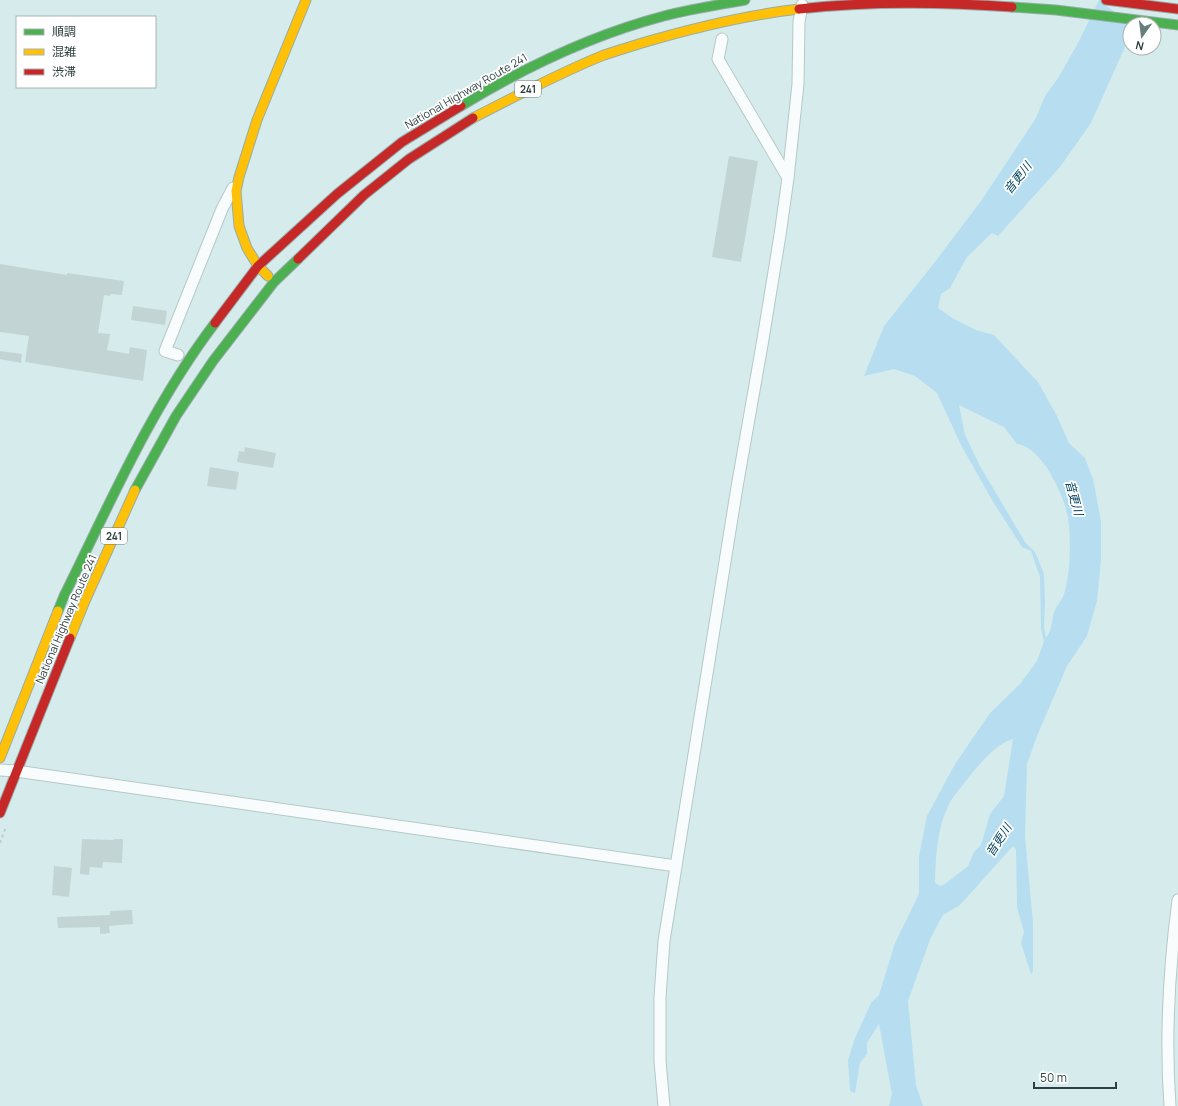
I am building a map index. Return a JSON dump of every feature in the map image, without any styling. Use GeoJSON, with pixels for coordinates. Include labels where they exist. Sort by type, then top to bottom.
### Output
{"type":"FeatureCollection","features":[{"type":"Feature","properties":{"kind":"highway"},"geometry":{"type":"LineString","coordinates":[[274,282],[258,266],[247,248],[239,226],[236,191],[257,120],[306,0]]}},
{"type":"Feature","properties":{"kind":"highway","name":"National Highway Route 241"},"geometry":{"type":"LineString","coordinates":[[0,758],[64,596],[156,413],[193,352],[258,266],[337,194],[402,142],[490,89],[544,60],[618,30],[664,16],[745,0]]}},
{"type":"Feature","properties":{"kind":"highway"},"geometry":{"type":"LineString","coordinates":[[1106,0],[1178,9]]}},
{"type":"Feature","properties":{"kind":"highway","name":"National Highway Route 241"},"geometry":{"type":"LineString","coordinates":[[0,814],[84,601],[133,494],[176,416],[213,361],[274,282],[364,194],[409,159],[468,121],[542,82],[605,55],[672,34],[726,21],[780,11],[802,4],[836,5],[961,3],[1056,10],[1178,26]]}},
{"type":"Feature","properties":{"kind":"street"},"geometry":{"type":"LineString","coordinates":[[664,1106],[660,1061],[660,997],[664,941],[737,487],[780,235],[798,84],[799,22],[802,4]]}},
{"type":"Feature","properties":{"kind":"street"},"geometry":{"type":"LineString","coordinates":[[722,39],[718,59],[788,178]]}},
{"type":"Feature","properties":{"kind":"street"},"geometry":{"type":"LineString","coordinates":[[178,355],[165,351],[222,209],[239,177]]}},
{"type":"Feature","properties":{"kind":"street"},"geometry":{"type":"LineString","coordinates":[[0,770],[16,771],[676,866]]}},
{"type":"Feature","properties":{"kind":"street"},"geometry":{"type":"LineString","coordinates":[[1170,1106],[1167,1029],[1178,900]]}},
{"type":"Feature","properties":{"kind":"path"},"geometry":{"type":"LineString","coordinates":[[0,843],[8,822]]}},
{"type":"Feature","properties":{"kind":"water","name":"音更川"},"geometry":{"type":"Polygon","coordinates":[[[1099,0],[1122,18],[1122,54],[1091,123],[1060,167],[998,236],[992,233],[967,257],[950,288],[941,294],[938,308],[954,319],[976,330],[994,335],[1038,382],[1056,414],[1069,443],[1085,458],[1093,479],[1101,521],[1101,560],[1097,601],[1087,636],[1067,666],[1037,736],[1027,764],[1025,836],[1033,923],[1033,972],[1031,974],[1021,943],[1024,932],[1017,907],[1016,850],[1013,846],[960,905],[943,915],[931,937],[908,1001],[916,1085],[923,1106],[889,1106],[892,1094],[879,1024],[867,1043],[867,1054],[860,1063],[855,1093],[850,1091],[848,1060],[855,1038],[871,1003],[879,995],[895,943],[919,894],[919,856],[927,816],[955,764],[990,713],[1020,684],[1037,661],[1044,641],[1041,629],[1040,577],[1031,551],[1022,547],[992,500],[961,445],[937,393],[915,376],[894,369],[864,376],[884,326],[981,201],[1036,118],[1045,96],[1058,78],[1078,43],[1099,0]],[[959,405],[965,435],[980,466],[1025,542],[1035,552],[1044,574],[1044,627],[1046,638],[1050,631],[1055,610],[1063,597],[1068,578],[1070,540],[1068,518],[1062,499],[1047,468],[1030,449],[1017,444],[1004,427],[959,405]],[[1013,739],[996,748],[986,757],[956,793],[948,806],[938,838],[935,883],[940,886],[945,884],[968,866],[974,852],[981,845],[990,814],[1004,796],[1013,739]]]}},
{"type":"Feature","properties":{"kind":"building"},"geometry":{"type":"Polygon","coordinates":[[[729,156],[758,161],[741,262],[712,257],[729,156]]]}},
{"type":"Feature","properties":{"kind":"building"},"geometry":{"type":"Polygon","coordinates":[[[0,264],[67,275],[67,273],[124,281],[122,295],[104,295],[98,333],[110,334],[107,350],[129,354],[130,347],[147,350],[143,381],[25,362],[29,336],[0,332],[0,264]]]}},
{"type":"Feature","properties":{"kind":"building"},"geometry":{"type":"Polygon","coordinates":[[[133,306],[167,311],[165,325],[131,320],[133,306]]]}},
{"type":"Feature","properties":{"kind":"building"},"geometry":{"type":"Polygon","coordinates":[[[0,351],[22,354],[21,363],[0,359],[0,351]]]}},
{"type":"Feature","properties":{"kind":"building"},"geometry":{"type":"Polygon","coordinates":[[[245,447],[276,453],[273,468],[237,462],[239,451],[244,452],[245,447]]]}},
{"type":"Feature","properties":{"kind":"building"},"geometry":{"type":"Polygon","coordinates":[[[210,467],[239,472],[236,490],[207,486],[210,467]]]}},
{"type":"Feature","properties":{"kind":"building"},"geometry":{"type":"Polygon","coordinates":[[[82,839],[123,839],[122,863],[103,862],[102,868],[90,867],[89,875],[80,874],[82,839]]]}},
{"type":"Feature","properties":{"kind":"building"},"geometry":{"type":"Polygon","coordinates":[[[54,866],[72,868],[69,897],[52,895],[54,866]]]}},
{"type":"Feature","properties":{"kind":"building"},"geometry":{"type":"Polygon","coordinates":[[[132,910],[133,924],[109,926],[110,933],[100,934],[100,927],[58,928],[57,917],[110,915],[110,911],[132,910]]]}},
{"type":"Feature","properties":{"kind":"traffic: fast"},"geometry":{"type":"LineString","coordinates":[[461,106],[534,65],[611,33],[637,24],[694,9],[745,0]]}},
{"type":"Feature","properties":{"kind":"traffic: fast"},"geometry":{"type":"LineString","coordinates":[[1012,7],[1056,10],[1178,25]]}},
{"type":"Feature","properties":{"kind":"traffic: fast"},"geometry":{"type":"LineString","coordinates":[[135,490],[176,416],[213,361],[274,282],[298,259]]}},
{"type":"Feature","properties":{"kind":"traffic: fast"},"geometry":{"type":"LineString","coordinates":[[58,611],[115,491],[152,421],[192,355],[215,323]]}},
{"type":"Feature","properties":{"kind":"traffic: slow"},"geometry":{"type":"LineString","coordinates":[[268,276],[258,266],[247,248],[239,226],[236,191],[257,120],[306,0]]}},
{"type":"Feature","properties":{"kind":"traffic: slow"},"geometry":{"type":"LineString","coordinates":[[473,118],[554,77],[604,55],[700,27],[739,18],[799,9]]}},
{"type":"Feature","properties":{"kind":"traffic: slow"},"geometry":{"type":"LineString","coordinates":[[70,638],[135,490]]}},
{"type":"Feature","properties":{"kind":"traffic: slow"},"geometry":{"type":"LineString","coordinates":[[0,758],[58,611]]}},
{"type":"Feature","properties":{"kind":"traffic: jam"},"geometry":{"type":"LineString","coordinates":[[1106,0],[1178,9]]}},
{"type":"Feature","properties":{"kind":"traffic: jam"},"geometry":{"type":"LineString","coordinates":[[799,9],[825,6],[906,3],[1012,7]]}},
{"type":"Feature","properties":{"kind":"traffic: jam"},"geometry":{"type":"LineString","coordinates":[[215,323],[258,266],[337,194],[402,142],[461,106]]}},
{"type":"Feature","properties":{"kind":"traffic: jam"},"geometry":{"type":"LineString","coordinates":[[298,259],[364,195],[409,159],[473,118]]}},
{"type":"Feature","properties":{"kind":"traffic: jam"},"geometry":{"type":"LineString","coordinates":[[0,813],[70,638]]}}]}
